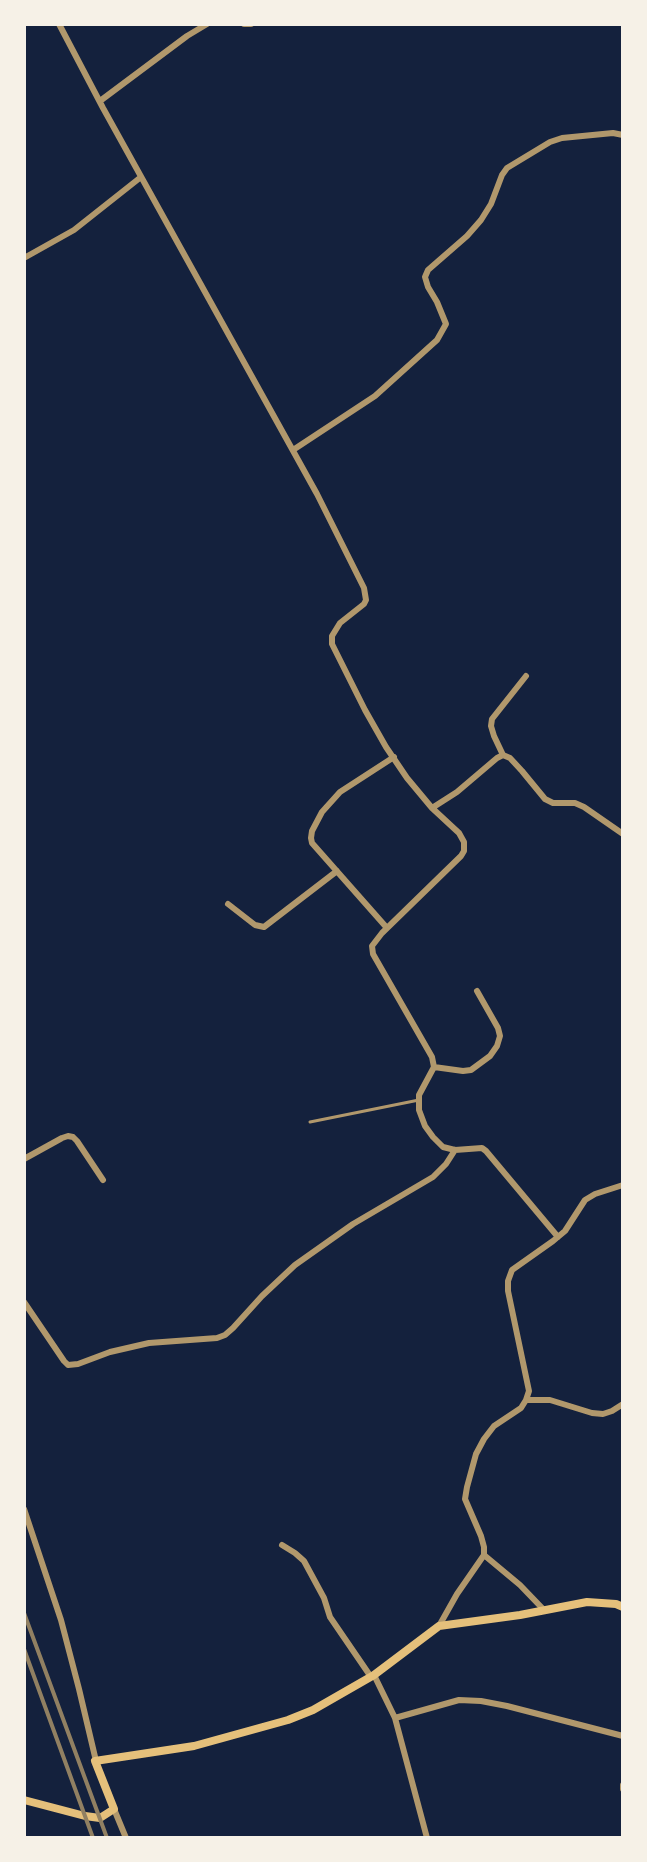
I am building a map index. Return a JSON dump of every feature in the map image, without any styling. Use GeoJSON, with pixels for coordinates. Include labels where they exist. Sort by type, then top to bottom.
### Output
{"type":"FeatureCollection","features":[{"type":"Feature","properties":{"kind":"main road"},"geometry":{"type":"LineString","coordinates":[[24,1800],[100,1818],[114,1809],[94,1762],[96,1761],[194,1746],[288,1720],[323,1705],[373,1676],[439,1626],[586,1602],[616,1604],[623,1607]]}},
{"type":"Feature","properties":{"kind":"street"},"geometry":{"type":"LineString","coordinates":[[59,24],[317,494],[364,588],[366,600],[364,604],[340,623],[332,636],[332,644],[365,710],[407,778],[464,842],[461,856],[387,928],[372,946],[373,954],[432,1057],[434,1067],[419,1095],[419,1110],[425,1126],[443,1147],[455,1150],[482,1148],[486,1151],[558,1237]]}},
{"type":"Feature","properties":{"kind":"street"},"geometry":{"type":"LineString","coordinates":[[100,101],[187,36],[207,24]]}},
{"type":"Feature","properties":{"kind":"street"},"geometry":{"type":"LineString","coordinates":[[244,24],[251,24]]}},
{"type":"Feature","properties":{"kind":"street"},"geometry":{"type":"LineString","coordinates":[[293,450],[375,396],[437,340],[446,324],[425,277],[428,270],[461,243],[481,220],[507,168],[550,142],[562,138],[613,133],[623,135]]}},
{"type":"Feature","properties":{"kind":"street"},"geometry":{"type":"LineString","coordinates":[[24,258],[74,230],[141,177]]}},
{"type":"Feature","properties":{"kind":"street"},"geometry":{"type":"LineString","coordinates":[[526,676],[492,719],[491,726],[494,736],[503,755],[510,758],[545,799],[553,803],[575,803],[584,807],[623,834]]}},
{"type":"Feature","properties":{"kind":"street"},"geometry":{"type":"LineString","coordinates":[[432,808],[458,792],[503,755]]}},
{"type":"Feature","properties":{"kind":"street"},"geometry":{"type":"LineString","coordinates":[[387,928],[312,843],[311,838],[322,812],[340,792],[394,757]]}},
{"type":"Feature","properties":{"kind":"street"},"geometry":{"type":"LineString","coordinates":[[228,904],[255,925],[264,927],[337,871]]}},
{"type":"Feature","properties":{"kind":"street"},"geometry":{"type":"LineString","coordinates":[[434,1067],[471,1070],[486,1060],[497,1046],[500,1036],[498,1028],[477,991]]}},
{"type":"Feature","properties":{"kind":"street"},"geometry":{"type":"LineString","coordinates":[[24,1159],[62,1138],[73,1137],[103,1180]]}},
{"type":"Feature","properties":{"kind":"street"},"geometry":{"type":"LineString","coordinates":[[24,1302],[68,1365],[149,1343],[217,1338],[233,1329],[262,1296],[295,1265],[353,1224],[433,1177],[446,1164],[455,1150]]}},
{"type":"Feature","properties":{"kind":"street"},"geometry":{"type":"LineString","coordinates":[[439,1626],[457,1594],[484,1555],[481,1536],[465,1499],[466,1487],[476,1454],[494,1426],[521,1408],[529,1391],[507,1291],[512,1270],[565,1231],[585,1200],[595,1194],[623,1185]]}},
{"type":"Feature","properties":{"kind":"street"},"geometry":{"type":"LineString","coordinates":[[526,1400],[550,1400],[592,1413],[612,1411],[623,1404]]}},
{"type":"Feature","properties":{"kind":"street"},"geometry":{"type":"LineString","coordinates":[[24,1509],[60,1620],[96,1761]]}},
{"type":"Feature","properties":{"kind":"street"},"geometry":{"type":"LineString","coordinates":[[282,1545],[304,1561],[324,1598],[330,1617],[373,1676],[395,1718],[427,1838]]}},
{"type":"Feature","properties":{"kind":"street"},"geometry":{"type":"LineString","coordinates":[[484,1555],[520,1585],[544,1610]]}},
{"type":"Feature","properties":{"kind":"street"},"geometry":{"type":"LineString","coordinates":[[395,1718],[459,1700],[480,1701],[623,1736]]}},
{"type":"Feature","properties":{"kind":"street"},"geometry":{"type":"LineString","coordinates":[[114,1809],[126,1838]]}},
{"type":"Feature","properties":{"kind":"lane"},"geometry":{"type":"LineString","coordinates":[[310,1122],[419,1100]]}},
{"type":"Feature","properties":{"kind":"railway"},"geometry":{"type":"LineString","coordinates":[[24,1613],[107,1838]]}},
{"type":"Feature","properties":{"kind":"railway"},"geometry":{"type":"LineString","coordinates":[[24,1649],[93,1838]]}}]}
